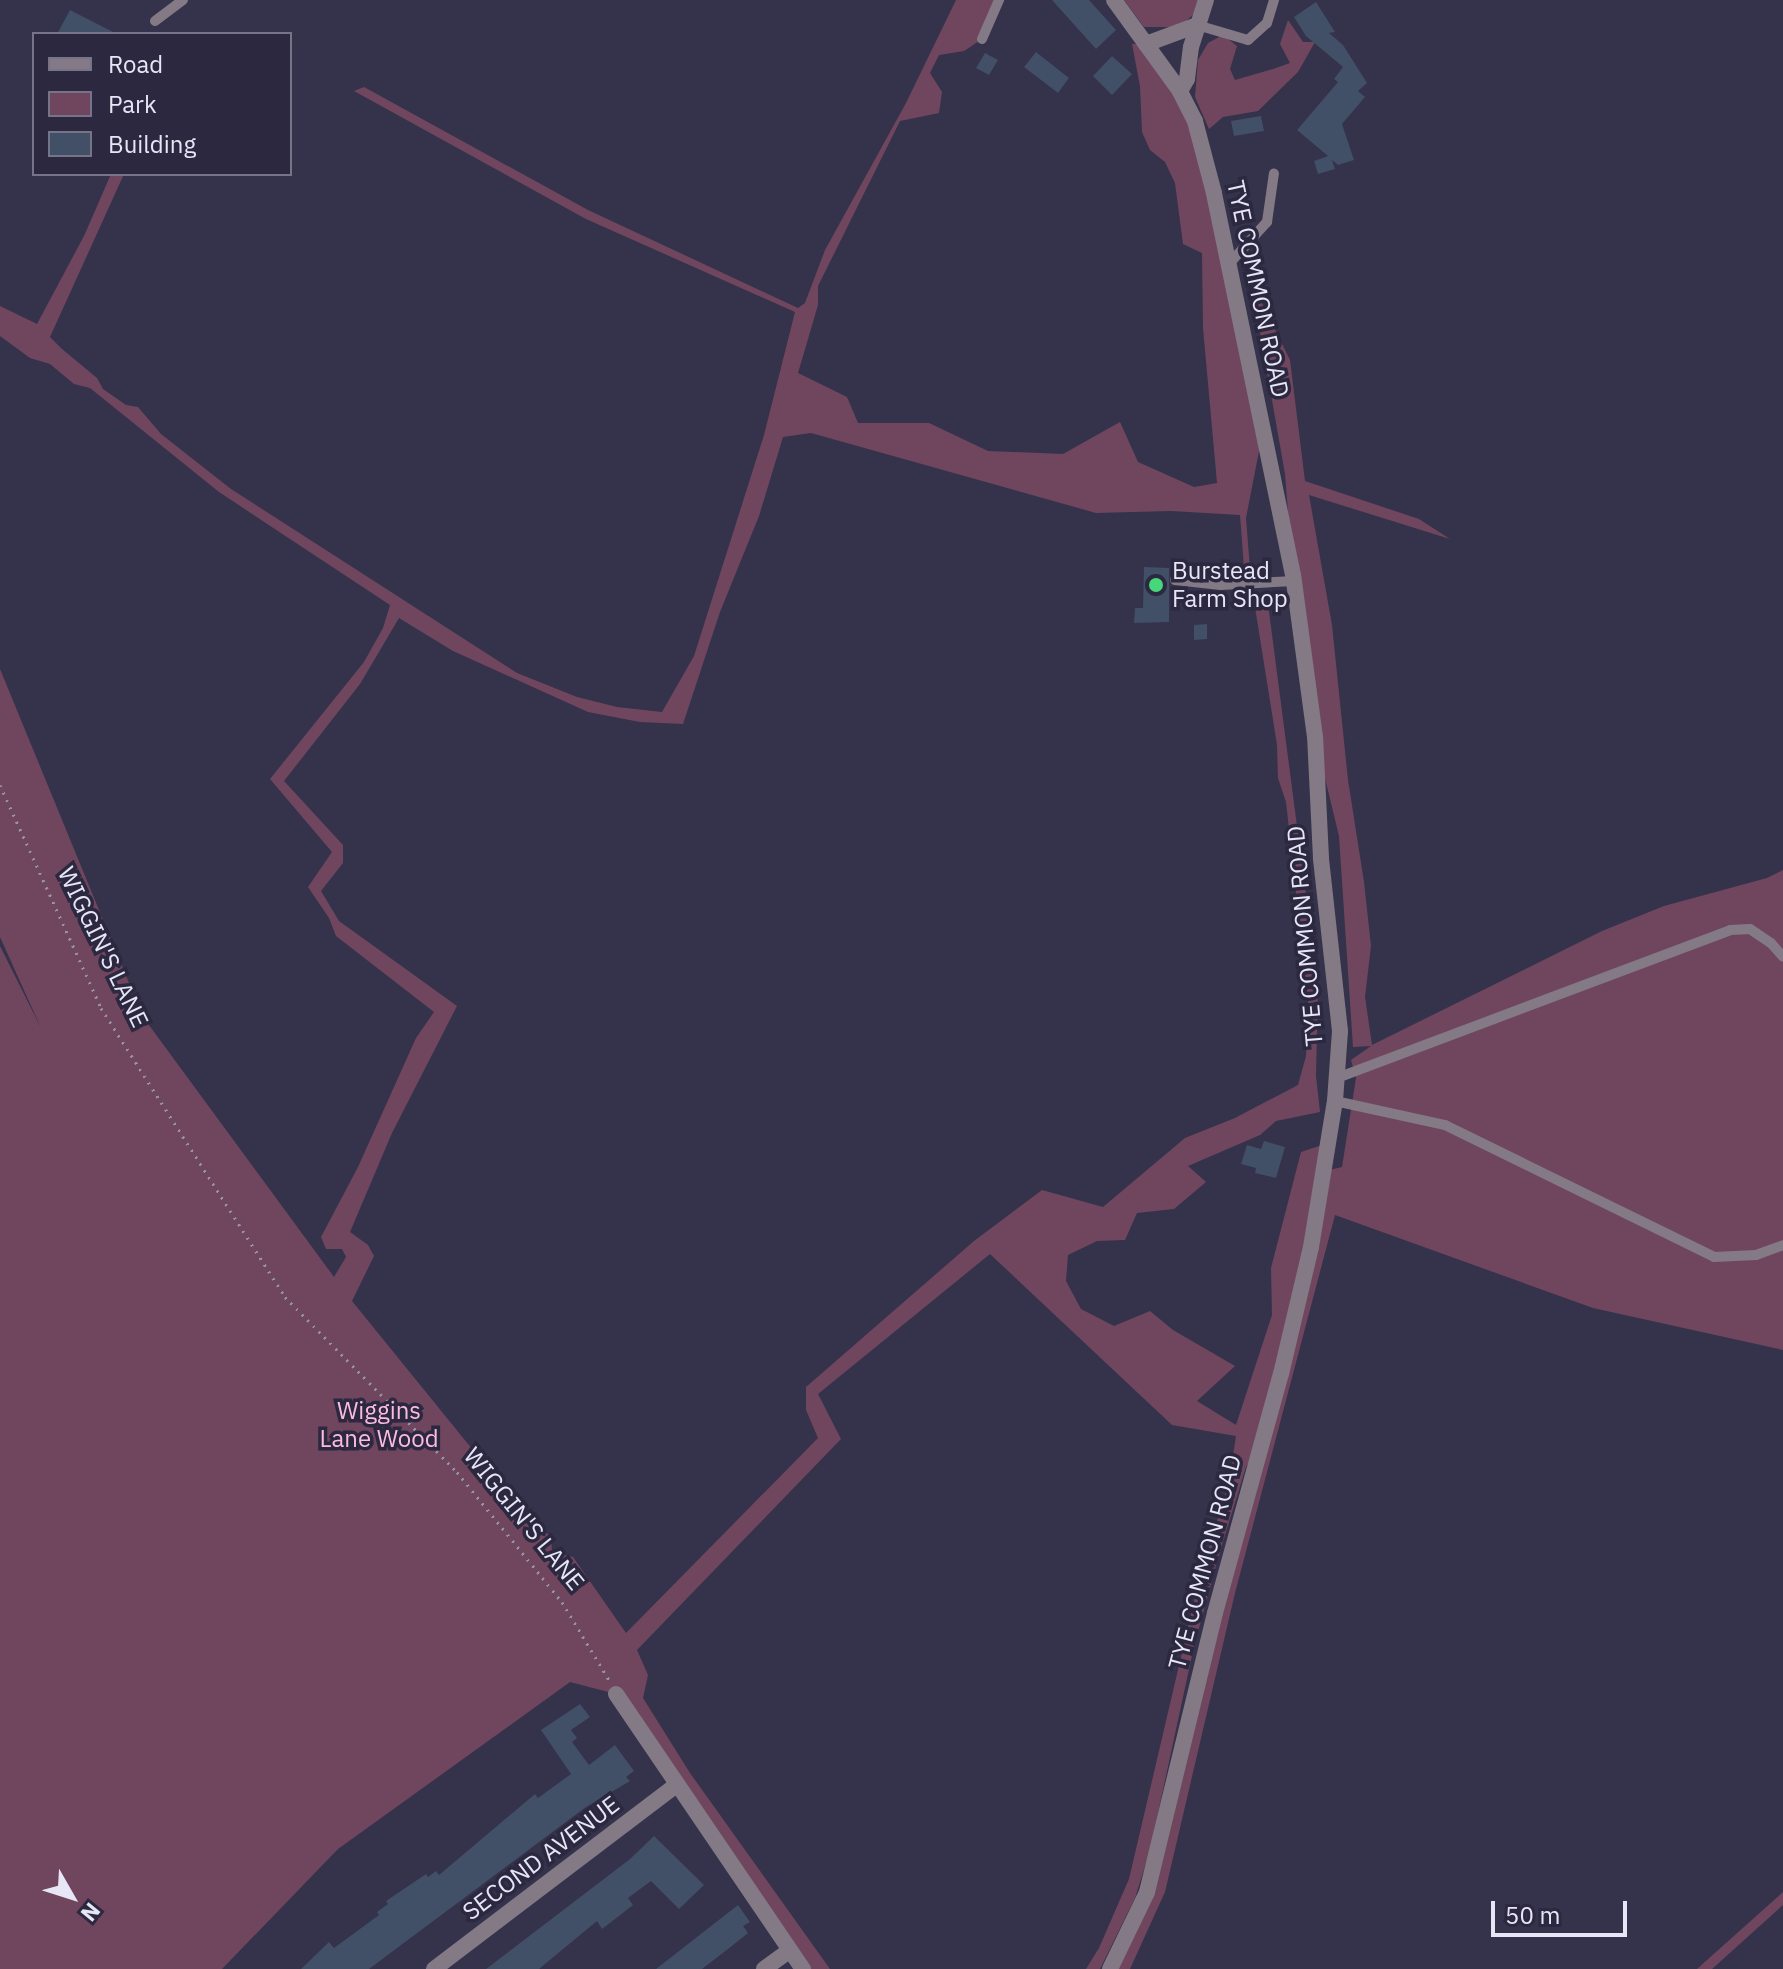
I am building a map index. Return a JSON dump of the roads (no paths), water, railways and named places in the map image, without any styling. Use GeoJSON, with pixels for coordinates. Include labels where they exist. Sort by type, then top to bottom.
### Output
{"type":"FeatureCollection","features":[{"type":"Feature","properties":{"kind":"street","name":"TYE COMMON ROAD"},"geometry":{"type":"LineString","coordinates":[[1110,1969],[1147,1892],[1215,1613],[1294,1317],[1311,1247],[1335,1101],[1340,1031],[1321,858],[1315,737],[1294,581],[1229,264],[1195,121],[1180,91],[1114,0]]}},
{"type":"Feature","properties":{"kind":"street"},"geometry":{"type":"LineString","coordinates":[[1180,91],[1187,79],[1197,25],[1206,0]]}},
{"type":"Feature","properties":{"kind":"street"},"geometry":{"type":"LineString","coordinates":[[1146,44],[1197,25]]}},
{"type":"Feature","properties":{"kind":"street"},"geometry":{"type":"LineString","coordinates":[[616,1694],[803,1969]]}},
{"type":"Feature","properties":{"kind":"street","name":"SECOND AVENUE"},"geometry":{"type":"LineString","coordinates":[[434,1969],[676,1785]]}},
{"type":"Feature","properties":{"kind":"street"},"geometry":{"type":"LineString","coordinates":[[764,1969],[789,1951]]}},
{"type":"Feature","properties":{"kind":"lane"},"geometry":{"type":"LineString","coordinates":[[155,21],[183,0]]}},
{"type":"Feature","properties":{"kind":"lane"},"geometry":{"type":"LineString","coordinates":[[982,39],[999,0]]}},
{"type":"Feature","properties":{"kind":"lane"},"geometry":{"type":"LineString","coordinates":[[1197,25],[1248,40],[1267,23],[1274,0]]}},
{"type":"Feature","properties":{"kind":"lane"},"geometry":{"type":"LineString","coordinates":[[1229,264],[1267,222],[1274,173]]}},
{"type":"Feature","properties":{"kind":"lane"},"geometry":{"type":"LineString","coordinates":[[1175,580],[1221,585],[1294,581]]}},
{"type":"Feature","properties":{"kind":"lane"},"geometry":{"type":"LineString","coordinates":[[1337,1078],[1730,930],[1750,929],[1771,943],[1783,957]]}},
{"type":"Feature","properties":{"kind":"lane"},"geometry":{"type":"LineString","coordinates":[[1335,1101],[1445,1125],[1714,1257],[1756,1255],[1783,1245]]}},
{"type":"Feature","properties":{"kind":"place","name":"Burstead Farm Shop"},"geometry":{"type":"Point","coordinates":[1156,585]}},
{"type":"Feature","properties":{"kind":"park label","name":"Wiggins Lane Wood"},"geometry":{"type":"Point","coordinates":[379,1425]}}]}
